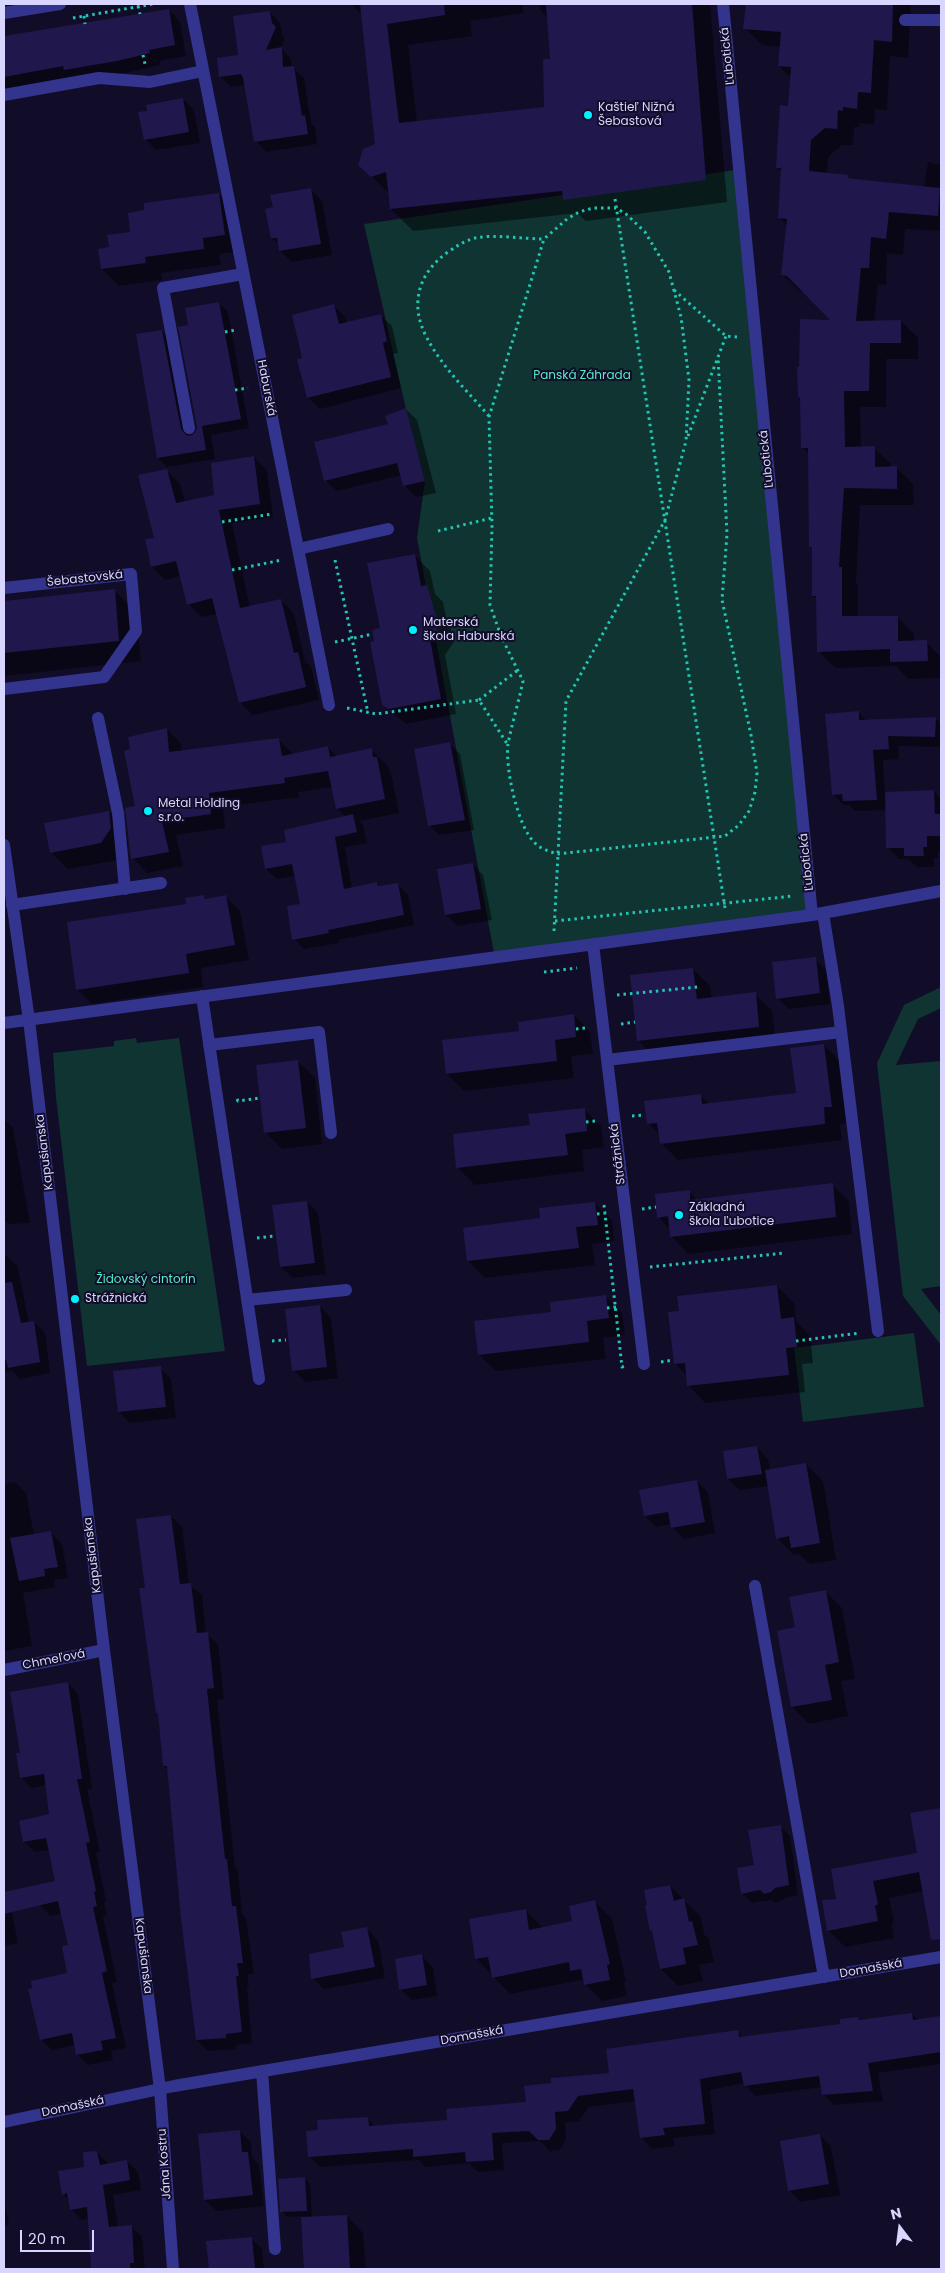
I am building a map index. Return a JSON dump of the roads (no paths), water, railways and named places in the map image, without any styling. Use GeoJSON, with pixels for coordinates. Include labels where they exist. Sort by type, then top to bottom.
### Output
{"type":"FeatureCollection","features":[{"type":"Feature","properties":{"kind":"street"},"geometry":{"type":"LineString","coordinates":[[4,13],[60,4]]}},
{"type":"Feature","properties":{"kind":"street","name":"Haburská"},"geometry":{"type":"LineString","coordinates":[[190,4],[329,705]]}},
{"type":"Feature","properties":{"kind":"street","name":"Ľubotická"},"geometry":{"type":"LineString","coordinates":[[723,4],[810,894],[818,914]]}},
{"type":"Feature","properties":{"kind":"street"},"geometry":{"type":"LineString","coordinates":[[905,20],[941,20]]}},
{"type":"Feature","properties":{"kind":"street"},"geometry":{"type":"LineString","coordinates":[[4,94],[99,78],[150,82],[203,71]]}},
{"type":"Feature","properties":{"kind":"street"},"geometry":{"type":"LineString","coordinates":[[189,428],[164,288],[243,274]]}},
{"type":"Feature","properties":{"kind":"street"},"geometry":{"type":"LineString","coordinates":[[299,553],[332,542],[388,529]]}},
{"type":"Feature","properties":{"kind":"street","name":"Šebastovská"},"geometry":{"type":"LineString","coordinates":[[4,588],[130,574],[136,631],[104,677],[4,690]]}},
{"type":"Feature","properties":{"kind":"street"},"geometry":{"type":"LineString","coordinates":[[98,718],[118,813],[124,889]]}},
{"type":"Feature","properties":{"kind":"street","name":"Kapušianska"},"geometry":{"type":"LineString","coordinates":[[4,845],[29,1020],[104,1650],[160,2089]]}},
{"type":"Feature","properties":{"kind":"street"},"geometry":{"type":"LineString","coordinates":[[12,905],[161,883]]}},
{"type":"Feature","properties":{"kind":"street"},"geometry":{"type":"LineString","coordinates":[[4,1023],[818,914],[941,891]]}},
{"type":"Feature","properties":{"kind":"street"},"geometry":{"type":"LineString","coordinates":[[818,914],[841,1032],[878,1331]]}},
{"type":"Feature","properties":{"kind":"street","name":"Strážnická"},"geometry":{"type":"LineString","coordinates":[[593,944],[644,1364]]}},
{"type":"Feature","properties":{"kind":"street"},"geometry":{"type":"LineString","coordinates":[[202,996],[259,1379]]}},
{"type":"Feature","properties":{"kind":"street"},"geometry":{"type":"LineString","coordinates":[[209,1045],[319,1032],[331,1133]]}},
{"type":"Feature","properties":{"kind":"street"},"geometry":{"type":"LineString","coordinates":[[607,1060],[841,1032]]}},
{"type":"Feature","properties":{"kind":"street"},"geometry":{"type":"LineString","coordinates":[[247,1300],[346,1290]]}},
{"type":"Feature","properties":{"kind":"street"},"geometry":{"type":"LineString","coordinates":[[755,1586],[824,1977]]}},
{"type":"Feature","properties":{"kind":"street","name":"Chmeľová"},"geometry":{"type":"LineString","coordinates":[[4,1670],[104,1650]]}},
{"type":"Feature","properties":{"kind":"street","name":"Domašská"},"geometry":{"type":"LineString","coordinates":[[4,2122],[160,2089],[941,1957]]}},
{"type":"Feature","properties":{"kind":"street"},"geometry":{"type":"LineString","coordinates":[[262,2072],[275,2249]]}},
{"type":"Feature","properties":{"kind":"street","name":"Jána Kostru"},"geometry":{"type":"LineString","coordinates":[[160,2089],[173,2269]]}},
{"type":"Feature","properties":{"kind":"place","name":"Kaštieľ Nižná Šebastová"},"geometry":{"type":"Point","coordinates":[588,115]}},
{"type":"Feature","properties":{"kind":"place","name":"Materská škola Haburská"},"geometry":{"type":"Point","coordinates":[413,630]}},
{"type":"Feature","properties":{"kind":"place","name":"Metal Holding s.r.o."},"geometry":{"type":"Point","coordinates":[148,811]}},
{"type":"Feature","properties":{"kind":"place","name":"Základná škola Ľubotice"},"geometry":{"type":"Point","coordinates":[679,1215]}},
{"type":"Feature","properties":{"kind":"place","name":"Strážnická"},"geometry":{"type":"Point","coordinates":[75,1299]}},
{"type":"Feature","properties":{"kind":"park label","name":"Panská Záhrada"},"geometry":{"type":"Point","coordinates":[582,376]}},
{"type":"Feature","properties":{"kind":"park label","name":"Židovský cintorín"},"geometry":{"type":"Point","coordinates":[146,1280]}}]}
